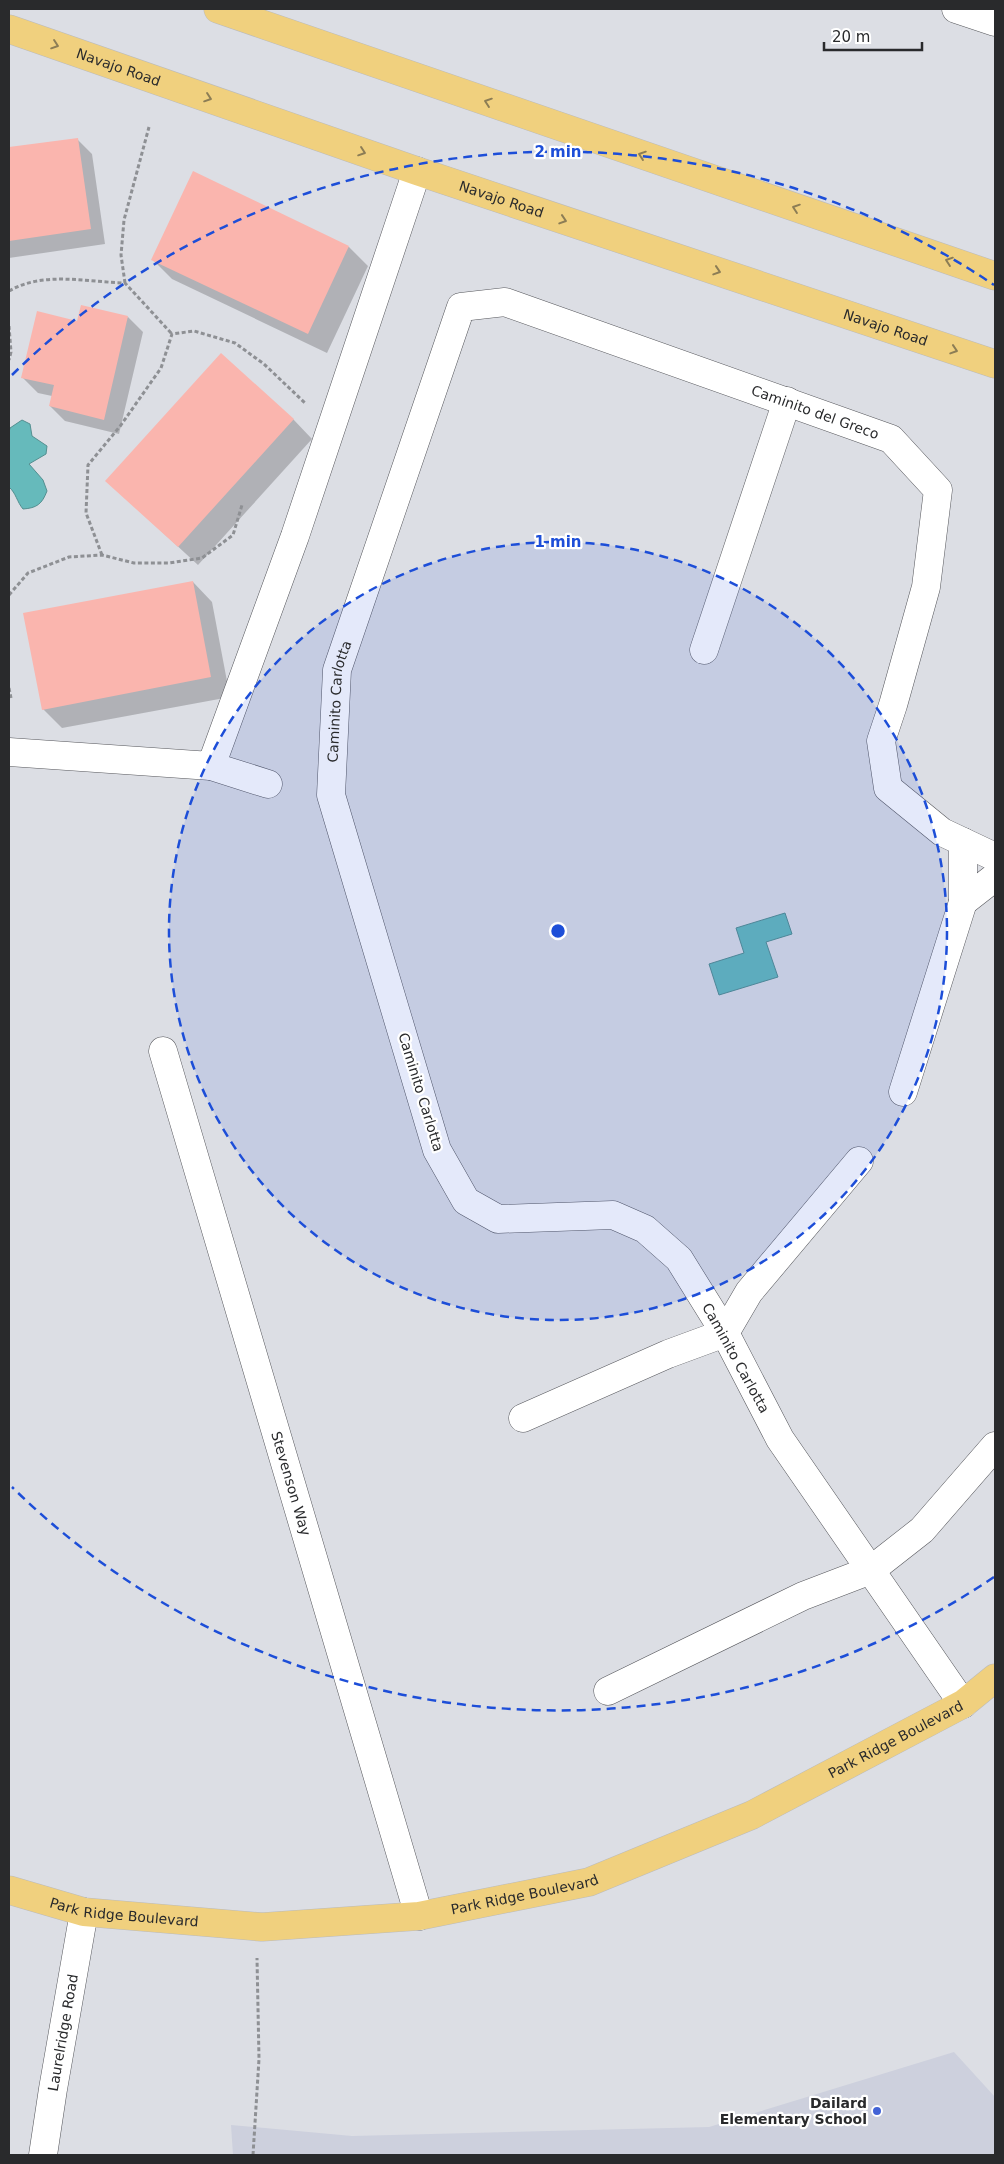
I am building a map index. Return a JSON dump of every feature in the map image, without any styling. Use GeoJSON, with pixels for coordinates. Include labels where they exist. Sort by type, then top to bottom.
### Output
{"type":"FeatureCollection","features":[{"type":"Feature","properties":{"kind":"main road"},"geometry":{"type":"LineString","coordinates":[[218,9],[995,276]]}},
{"type":"Feature","properties":{"kind":"main road","name":"Navajo Road"},"geometry":{"type":"LineString","coordinates":[[9,29],[417,171],[995,364]]}},
{"type":"Feature","properties":{"kind":"main road","name":"Park Ridge Boulevard"},"geometry":{"type":"LineString","coordinates":[[9,1890],[84,1912],[262,1926],[419,1916],[590,1882],[752,1815],[963,1704],[995,1678]]}},
{"type":"Feature","properties":{"kind":"street"},"geometry":{"type":"LineString","coordinates":[[956,9],[995,22]]}},
{"type":"Feature","properties":{"kind":"street"},"geometry":{"type":"LineString","coordinates":[[211,766],[295,536],[417,171]]}},
{"type":"Feature","properties":{"kind":"street","name":"Caminito del Greco"},"geometry":{"type":"LineString","coordinates":[[461,307],[505,302],[890,438],[938,490],[926,587],[881,741],[888,788],[942,832],[995,857]]}},
{"type":"Feature","properties":{"kind":"street","name":"Caminito Carlotta"},"geometry":{"type":"LineString","coordinates":[[461,307],[337,670],[331,795],[436,1150],[466,1201],[498,1219],[613,1214],[645,1229],[679,1259],[725,1333],[780,1439],[963,1704]]}},
{"type":"Feature","properties":{"kind":"street"},"geometry":{"type":"LineString","coordinates":[[704,650],[787,401]]}},
{"type":"Feature","properties":{"kind":"street"},"geometry":{"type":"LineString","coordinates":[[9,752],[211,766],[268,784]]}},
{"type":"Feature","properties":{"kind":"street"},"geometry":{"type":"LineString","coordinates":[[903,1092],[964,902],[963,842]]}},
{"type":"Feature","properties":{"kind":"street"},"geometry":{"type":"LineString","coordinates":[[964,902],[995,877]]}},
{"type":"Feature","properties":{"kind":"street","name":"Stevenson Way"},"geometry":{"type":"LineString","coordinates":[[163,1052],[419,1916]]}},
{"type":"Feature","properties":{"kind":"street"},"geometry":{"type":"LineString","coordinates":[[523,1418],[668,1354],[725,1333],[749,1292],[859,1161]]}},
{"type":"Feature","properties":{"kind":"street"},"geometry":{"type":"LineString","coordinates":[[608,1691],[803,1596],[871,1570],[922,1530],[995,1446]]}},
{"type":"Feature","properties":{"kind":"street","name":"Laurelridge Road"},"geometry":{"type":"LineString","coordinates":[[43,2155],[84,1912]]}},
{"type":"Feature","properties":{"kind":"path"},"geometry":{"type":"LineString","coordinates":[[149,127],[124,220],[121,255],[125,283],[172,334]]}},
{"type":"Feature","properties":{"kind":"path"},"geometry":{"type":"LineString","coordinates":[[9,291],[22,283],[45,278],[125,283]]}},
{"type":"Feature","properties":{"kind":"path"},"geometry":{"type":"LineString","coordinates":[[9,326],[11,352],[9,360]]}},
{"type":"Feature","properties":{"kind":"path"},"geometry":{"type":"LineString","coordinates":[[172,334],[194,331],[235,343],[264,364],[308,406]]}},
{"type":"Feature","properties":{"kind":"path"},"geometry":{"type":"LineString","coordinates":[[102,555],[86,513],[88,465],[122,425],[161,368],[172,334]]}},
{"type":"Feature","properties":{"kind":"path"},"geometry":{"type":"LineString","coordinates":[[9,595],[28,573],[69,557],[102,555],[134,563],[169,563],[202,558],[233,535],[242,505]]}},
{"type":"Feature","properties":{"kind":"path"},"geometry":{"type":"LineString","coordinates":[[9,688],[10,698]]}},
{"type":"Feature","properties":{"kind":"path"},"geometry":{"type":"LineString","coordinates":[[253,2155],[259,2059],[257,1958]]}},
{"type":"Feature","properties":{"kind":"shaded area","name":"Dailard Elementary School"},"geometry":{"type":"Polygon","coordinates":[[[954,2052],[995,2097],[995,2155],[233,2155],[231,2125],[352,2136],[709,2127],[954,2052]]]}},
{"type":"Feature","properties":{"kind":"water"},"geometry":{"type":"Polygon","coordinates":[[[22,420],[30,424],[32,436],[47,446],[46,454],[29,464],[43,480],[47,491],[38,504],[32,508],[23,509],[9,487],[9,432],[10,428],[22,420]]]}},
{"type":"Feature","properties":{"kind":"water"},"geometry":{"type":"Polygon","coordinates":[[[785,913],[792,934],[766,942],[778,977],[719,995],[709,964],[744,953],[736,928],[785,913]]]}},
{"type":"Feature","properties":{"kind":"building"},"geometry":{"type":"Polygon","coordinates":[[[78,138],[91,229],[9,241],[9,147],[78,138]]]}},
{"type":"Feature","properties":{"kind":"building"},"geometry":{"type":"Polygon","coordinates":[[[193,171],[349,246],[308,334],[151,260],[193,171]]]}},
{"type":"Feature","properties":{"kind":"building"},"geometry":{"type":"Polygon","coordinates":[[[81,305],[128,316],[104,420],[49,406],[54,385],[21,378],[37,311],[77,321],[81,305]]]}},
{"type":"Feature","properties":{"kind":"building"},"geometry":{"type":"Polygon","coordinates":[[[221,353],[294,419],[178,547],[105,481],[221,353]]]}},
{"type":"Feature","properties":{"kind":"building"},"geometry":{"type":"Polygon","coordinates":[[[193,581],[211,677],[42,710],[23,613],[193,581]]]}},
{"type":"Feature","properties":{"kind":"place","name":"Dailard Elementary School"},"geometry":{"type":"Point","coordinates":[877,2111]}}]}
